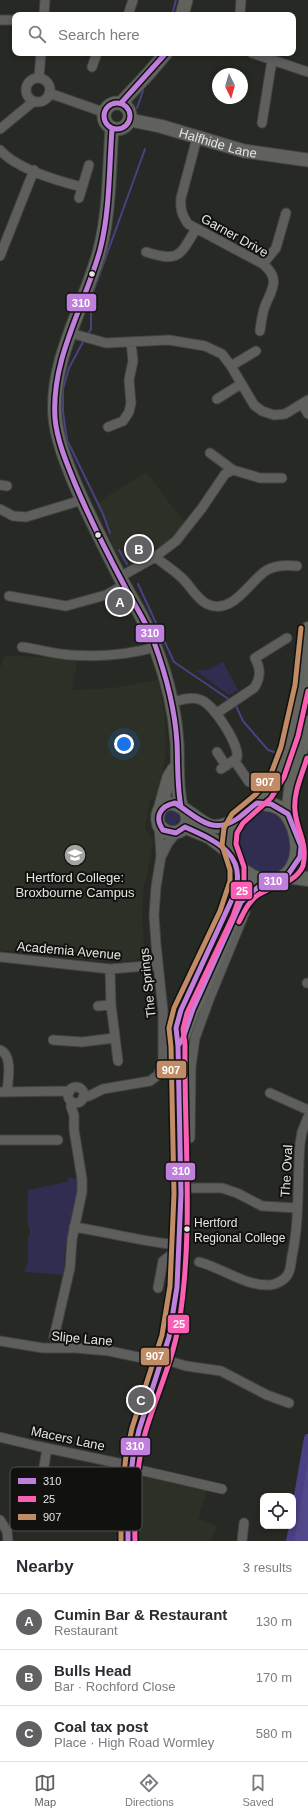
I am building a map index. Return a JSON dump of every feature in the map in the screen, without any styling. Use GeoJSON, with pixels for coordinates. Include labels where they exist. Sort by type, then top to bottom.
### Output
{"type":"FeatureCollection","features":[{"type":"Feature","properties":{"kind":"main road"},"geometry":{"type":"LineString","coordinates":[[183,12],[186,0]]}},
{"type":"Feature","properties":{"kind":"main road"},"geometry":{"type":"LineString","coordinates":[[121,103],[163,56]]}},
{"type":"Feature","properties":{"kind":"main road"},"geometry":{"type":"LineString","coordinates":[[112,103],[121,103],[130,111],[130,120],[127,125],[120,129],[112,129],[104,120],[104,112],[112,103]]}},
{"type":"Feature","properties":{"kind":"main road","name":"Halfhide Lane"},"geometry":{"type":"LineString","coordinates":[[130,120],[160,126],[244,151],[308,160]]}},
{"type":"Feature","properties":{"kind":"main road"},"geometry":{"type":"LineString","coordinates":[[112,129],[107,209],[104,228],[76,335],[58,373],[55,396],[55,416],[62,450],[82,500],[122,581],[148,628],[164,672],[177,741],[176,764],[182,805],[188,819],[180,830]]}},
{"type":"Feature","properties":{"kind":"main road"},"geometry":{"type":"LineString","coordinates":[[286,876],[304,852],[288,814],[289,796],[296,770],[294,751],[297,705],[307,656],[304,648],[308,629]]}},
{"type":"Feature","properties":{"kind":"main road"},"geometry":{"type":"LineString","coordinates":[[160,809],[168,803],[182,805],[204,824],[213,826],[226,825],[235,821],[257,803],[271,785],[282,765],[294,751],[308,722]]}},
{"type":"Feature","properties":{"kind":"main road"},"geometry":{"type":"LineString","coordinates":[[176,764],[169,777],[158,816],[159,826],[167,832],[180,830],[209,837],[229,852],[237,866],[248,875],[270,882]]}},
{"type":"Feature","properties":{"kind":"main road"},"geometry":{"type":"LineString","coordinates":[[257,803],[271,804],[288,814]]}},
{"type":"Feature","properties":{"kind":"main road"},"geometry":{"type":"LineString","coordinates":[[229,852],[228,839],[230,829],[235,821]]}},
{"type":"Feature","properties":{"kind":"main road"},"geometry":{"type":"LineString","coordinates":[[131,1467],[139,1430],[162,1361],[172,1324],[179,1254],[181,1188],[178,1046],[175,1037],[178,1018],[187,994],[196,978],[237,886],[237,866]]}},
{"type":"Feature","properties":{"kind":"main road"},"geometry":{"type":"LineString","coordinates":[[178,1046],[183,1038],[193,1009],[206,995],[241,902],[254,890],[286,876],[308,879]]}},
{"type":"Feature","properties":{"kind":"main road"},"geometry":{"type":"LineString","coordinates":[[196,978],[196,987],[206,995]]}},
{"type":"Feature","properties":{"kind":"street"},"geometry":{"type":"LineString","coordinates":[[44,12],[45,0]]}},
{"type":"Feature","properties":{"kind":"street"},"geometry":{"type":"LineString","coordinates":[[129,12],[133,0]]}},
{"type":"Feature","properties":{"kind":"street"},"geometry":{"type":"LineString","coordinates":[[240,12],[241,0]]}},
{"type":"Feature","properties":{"kind":"street"},"geometry":{"type":"LineString","coordinates":[[0,20],[12,20]]}},
{"type":"Feature","properties":{"kind":"street"},"geometry":{"type":"LineString","coordinates":[[39,78],[41,56]]}},
{"type":"Feature","properties":{"kind":"street"},"geometry":{"type":"LineString","coordinates":[[92,66],[96,56]]}},
{"type":"Feature","properties":{"kind":"street"},"geometry":{"type":"LineString","coordinates":[[261,56],[308,72]]}},
{"type":"Feature","properties":{"kind":"street"},"geometry":{"type":"LineString","coordinates":[[262,123],[272,60]]}},
{"type":"Feature","properties":{"kind":"street"},"geometry":{"type":"LineString","coordinates":[[0,128],[34,101],[41,101],[46,98],[49,93],[49,85],[45,80],[32,78],[26,86],[26,94],[34,101]]}},
{"type":"Feature","properties":{"kind":"street"},"geometry":{"type":"LineString","coordinates":[[49,93],[104,112]]}},
{"type":"Feature","properties":{"kind":"street","name":"Garner Drive"},"geometry":{"type":"LineString","coordinates":[[197,138],[180,206],[182,215],[188,224],[263,264],[271,272],[274,283],[265,306],[260,331]]}},
{"type":"Feature","properties":{"kind":"street"},"geometry":{"type":"LineString","coordinates":[[0,150],[15,162],[82,187]]}},
{"type":"Feature","properties":{"kind":"street"},"geometry":{"type":"LineString","coordinates":[[79,198],[88,165]]}},
{"type":"Feature","properties":{"kind":"street"},"geometry":{"type":"LineString","coordinates":[[0,256],[2,245],[34,170]]}},
{"type":"Feature","properties":{"kind":"street"},"geometry":{"type":"LineString","coordinates":[[263,264],[276,248],[286,213]]}},
{"type":"Feature","properties":{"kind":"street"},"geometry":{"type":"LineString","coordinates":[[146,252],[173,257],[178,255],[184,249],[196,229]]}},
{"type":"Feature","properties":{"kind":"street"},"geometry":{"type":"LineString","coordinates":[[76,335],[106,343],[169,340],[205,346],[222,354],[257,408],[269,414],[285,414],[305,402],[308,414]]}},
{"type":"Feature","properties":{"kind":"street"},"geometry":{"type":"LineString","coordinates":[[108,428],[123,422],[130,412],[131,403],[129,380],[133,361],[131,342]]}},
{"type":"Feature","properties":{"kind":"street"},"geometry":{"type":"LineString","coordinates":[[231,366],[256,351]]}},
{"type":"Feature","properties":{"kind":"street"},"geometry":{"type":"LineString","coordinates":[[217,399],[241,384]]}},
{"type":"Feature","properties":{"kind":"street"},"geometry":{"type":"LineString","coordinates":[[210,453],[233,470],[260,478],[282,478]]}},
{"type":"Feature","properties":{"kind":"street"},"geometry":{"type":"LineString","coordinates":[[9,596],[66,606],[106,595],[122,581],[176,541],[202,508],[225,474],[233,470]]}},
{"type":"Feature","properties":{"kind":"street"},"geometry":{"type":"LineString","coordinates":[[0,509],[13,516],[26,517],[82,500]]}},
{"type":"Feature","properties":{"kind":"street"},"geometry":{"type":"LineString","coordinates":[[155,556],[182,578],[203,601],[207,604],[216,606],[231,602],[267,570],[281,566],[297,566]]}},
{"type":"Feature","properties":{"kind":"street"},"geometry":{"type":"LineString","coordinates":[[217,713],[252,690],[258,683],[259,666],[255,658],[287,638]]}},
{"type":"Feature","properties":{"kind":"street"},"geometry":{"type":"LineString","coordinates":[[22,647],[82,656],[125,655],[156,647]]}},
{"type":"Feature","properties":{"kind":"street"},"geometry":{"type":"LineString","coordinates":[[171,703],[193,698],[208,704],[217,713],[235,745],[238,754],[237,758],[224,767],[217,752]]}},
{"type":"Feature","properties":{"kind":"street"},"geometry":{"type":"LineString","coordinates":[[234,760],[249,782]]}},
{"type":"Feature","properties":{"kind":"street","name":"The Springs"},"geometry":{"type":"LineString","coordinates":[[75,1097],[89,1096],[98,1090],[150,1081],[158,1075],[162,1069],[164,1048],[163,1011],[154,915],[156,887],[161,856],[159,826]]}},
{"type":"Feature","properties":{"kind":"street"},"geometry":{"type":"LineString","coordinates":[[161,856],[168,843],[180,830]]}},
{"type":"Feature","properties":{"kind":"street"},"geometry":{"type":"LineString","coordinates":[[190,1138],[191,1067],[195,1038],[206,995],[245,912]]}},
{"type":"Feature","properties":{"kind":"street","name":"Academia Avenue"},"geometry":{"type":"LineString","coordinates":[[0,957],[110,969],[158,965]]}},
{"type":"Feature","properties":{"kind":"street"},"geometry":{"type":"LineString","coordinates":[[110,969],[111,1005],[118,1061]]}},
{"type":"Feature","properties":{"kind":"street"},"geometry":{"type":"LineString","coordinates":[[98,1006],[111,1005]]}},
{"type":"Feature","properties":{"kind":"street"},"geometry":{"type":"LineString","coordinates":[[53,1040],[82,1042],[114,1038]]}},
{"type":"Feature","properties":{"kind":"street"},"geometry":{"type":"LineString","coordinates":[[0,1050],[7,1056],[8,1063],[4,1092],[55,1092],[75,1097],[78,1108],[74,1116],[74,1130],[82,1179],[74,1227],[70,1268],[54,1337]]}},
{"type":"Feature","properties":{"kind":"street"},"geometry":{"type":"LineString","coordinates":[[270,1093],[308,1110]]}},
{"type":"Feature","properties":{"kind":"street","name":"The Oval"},"geometry":{"type":"LineString","coordinates":[[198,1262],[214,1266],[245,1281],[270,1285],[281,1281],[286,1276],[290,1270],[295,1247],[301,1138],[308,1116]]}},
{"type":"Feature","properties":{"kind":"street"},"geometry":{"type":"LineString","coordinates":[[0,1140],[58,1140]]}},
{"type":"Feature","properties":{"kind":"street"},"geometry":{"type":"LineString","coordinates":[[181,1188],[222,1188],[237,1193],[262,1206],[297,1208]]}},
{"type":"Feature","properties":{"kind":"street"},"geometry":{"type":"LineString","coordinates":[[74,1227],[97,1230],[127,1238],[169,1244]]}},
{"type":"Feature","properties":{"kind":"street"},"geometry":{"type":"LineString","coordinates":[[158,1288],[164,1261],[172,1254],[179,1254]]}},
{"type":"Feature","properties":{"kind":"street","name":"Slipe Lane"},"geometry":{"type":"LineString","coordinates":[[0,1341],[42,1348],[76,1348],[109,1351],[186,1366],[221,1371],[267,1395],[289,1403]]}},
{"type":"Feature","properties":{"kind":"street","name":"Macers Lane"},"geometry":{"type":"LineString","coordinates":[[0,1437],[131,1467]]}},
{"type":"Feature","properties":{"kind":"street"},"geometry":{"type":"LineString","coordinates":[[44,1467],[47,1448]]}},
{"type":"Feature","properties":{"kind":"street","name":"Macers Lane"},"geometry":{"type":"LineString","coordinates":[[142,1470],[222,1489]]}},
{"type":"Feature","properties":{"kind":"street"},"geometry":{"type":"LineString","coordinates":[[0,1520],[7,1531],[8,1541]]}},
{"type":"Feature","properties":{"kind":"street"},"geometry":{"type":"LineString","coordinates":[[242,1541],[244,1523]]}},
{"type":"Feature","properties":{"kind":"shaded area"},"geometry":{"type":"Polygon","coordinates":[[[146,472],[184,522],[170,540],[133,564],[127,566],[122,562],[113,546],[97,503],[146,472]]]}},
{"type":"Feature","properties":{"kind":"shaded area","name":"Hertford College: Broxbourne Campus"},"geometry":{"type":"Polygon","coordinates":[[[5,655],[55,658],[77,662],[72,690],[112,688],[158,680],[165,718],[166,747],[161,794],[150,801],[145,829],[154,840],[143,893],[142,919],[145,956],[125,962],[95,961],[0,950],[0,668],[5,655]]]}},
{"type":"Feature","properties":{"kind":"shaded area"},"geometry":{"type":"Polygon","coordinates":[[[223,662],[238,690],[229,695],[196,671],[209,669],[223,662]]]}},
{"type":"Feature","properties":{"kind":"shaded area"},"geometry":{"type":"Polygon","coordinates":[[[264,808],[280,815],[291,834],[291,861],[279,872],[268,875],[247,868],[234,850],[234,834],[251,814],[264,808]]]}},
{"type":"Feature","properties":{"kind":"shaded area"},"geometry":{"type":"Polygon","coordinates":[[[171,809],[178,814],[179,817],[174,824],[171,825],[164,820],[163,817],[168,810],[171,809]]]}},
{"type":"Feature","properties":{"kind":"shaded area"},"geometry":{"type":"Polygon","coordinates":[[[69,1178],[78,1178],[78,1187],[65,1249],[64,1265],[67,1270],[66,1275],[24,1272],[28,1262],[28,1238],[30,1232],[27,1220],[28,1190],[67,1182],[69,1178]]]}},
{"type":"Feature","properties":{"kind":"shaded area"},"geometry":{"type":"Polygon","coordinates":[[[308,1454],[308,1541],[293,1541],[308,1454]]]}},
{"type":"Feature","properties":{"kind":"shaded area"},"geometry":{"type":"Polygon","coordinates":[[[142,1475],[207,1490],[198,1519],[217,1526],[211,1541],[135,1541],[134,1531],[142,1531],[142,1475]]]}},
{"type":"Feature","properties":{"kind":"waterway"},"geometry":{"type":"LineString","coordinates":[[173,12],[176,0]]}},
{"type":"Feature","properties":{"kind":"waterway"},"geometry":{"type":"LineString","coordinates":[[137,108],[143,91]]}},
{"type":"Feature","properties":{"kind":"waterway"},"geometry":{"type":"LineString","coordinates":[[87,335],[91,329],[91,298],[145,149]]}},
{"type":"Feature","properties":{"kind":"waterway"},"geometry":{"type":"LineString","coordinates":[[84,340],[69,368],[63,389],[63,412],[67,440],[103,514],[110,533]]}},
{"type":"Feature","properties":{"kind":"waterway"},"geometry":{"type":"LineString","coordinates":[[119,550],[127,564]]}},
{"type":"Feature","properties":{"kind":"waterway"},"geometry":{"type":"LineString","coordinates":[[138,584],[174,662],[230,700]]}},
{"type":"Feature","properties":{"kind":"waterway"},"geometry":{"type":"LineString","coordinates":[[235,704],[243,721],[268,750],[280,754]]}},
{"type":"Feature","properties":{"kind":"waterway"},"geometry":{"type":"LineString","coordinates":[[296,1507],[308,1438]]}},
{"type":"Feature","properties":{"kind":"waterway"},"geometry":{"type":"LineString","coordinates":[[290,1541],[292,1529]]}},
{"type":"Feature","properties":{"kind":"transit line","name":"310"},"geometry":{"type":"LineString","coordinates":[[121,103],[163,56]]}},
{"type":"Feature","properties":{"kind":"transit line","name":"310"},"geometry":{"type":"LineString","coordinates":[[117,103],[126,107],[130,116],[126,125],[117,129],[108,125],[104,116],[108,107],[117,103]]}},
{"type":"Feature","properties":{"kind":"transit line","name":"310"},"geometry":{"type":"LineString","coordinates":[[112,129],[106,220],[94,271],[70,332],[58,374],[55,396],[55,418],[60,444],[87,511],[154,642],[169,692],[174,717],[181,807]]}},
{"type":"Feature","properties":{"kind":"transit line","name":"907"},"geometry":{"type":"LineString","coordinates":[[125,1467],[132,1428],[162,1335],[170,1286],[174,1194],[171,1047],[169,1028],[174,1008],[220,911],[230,881],[230,870],[222,845],[224,828],[232,814],[255,795],[263,786],[272,771],[281,747],[295,685],[301,628]]}},
{"type":"Feature","properties":{"kind":"transit line","name":"25"},"geometry":{"type":"LineString","coordinates":[[139,1467],[146,1430],[173,1350],[184,1288],[187,1184],[185,1045],[183,1029],[187,1013],[233,916],[244,884],[244,867],[236,844],[237,833],[243,823],[271,798],[284,777],[298,736],[308,691]]}},
{"type":"Feature","properties":{"kind":"transit line","name":"25"},"geometry":{"type":"LineString","coordinates":[[239,922],[247,907],[255,897],[264,891],[289,881],[303,866],[304,850],[296,818],[295,798],[307,758]]}},
{"type":"Feature","properties":{"kind":"transit line","name":"310"},"geometry":{"type":"LineString","coordinates":[[175,803],[204,822],[219,826],[228,824],[237,819],[257,803],[271,804],[288,814],[301,846],[300,857],[287,876],[258,887],[241,902],[193,1009],[183,1038],[178,1046],[176,1028],[181,1010],[233,897],[237,883],[237,871],[234,861],[219,844],[185,827],[176,833],[163,830],[159,821],[160,813],[162,809],[175,803]]}},
{"type":"Feature","properties":{"kind":"transit line","name":"310"},"geometry":{"type":"LineString","coordinates":[[132,1467],[139,1430],[169,1337],[177,1287],[181,1194],[178,1046]]}},
{"type":"Feature","properties":{"kind":"transit line","name":"907"},"geometry":{"type":"LineString","coordinates":[[121,1531],[121,1541]]}},
{"type":"Feature","properties":{"kind":"transit line","name":"310"},"geometry":{"type":"LineString","coordinates":[[128,1531],[128,1541]]}},
{"type":"Feature","properties":{"kind":"transit line","name":"25"},"geometry":{"type":"LineString","coordinates":[[135,1531],[135,1541]]}},
{"type":"Feature","properties":{"kind":"place","name":"Bulls Head"},"geometry":{"type":"Point","coordinates":[139,549]}},
{"type":"Feature","properties":{"kind":"place","name":"Cumin Bar & Restaurant"},"geometry":{"type":"Point","coordinates":[120,602]}},
{"type":"Feature","properties":{"kind":"place","name":"Hertford College: Broxbourne Campus"},"geometry":{"type":"Point","coordinates":[75,855]}},
{"type":"Feature","properties":{"kind":"place","name":"Hertford Regional College"},"geometry":{"type":"Point","coordinates":[187,1229]}},
{"type":"Feature","properties":{"kind":"place","name":"Coal tax post"},"geometry":{"type":"Point","coordinates":[141,1400]}}]}
